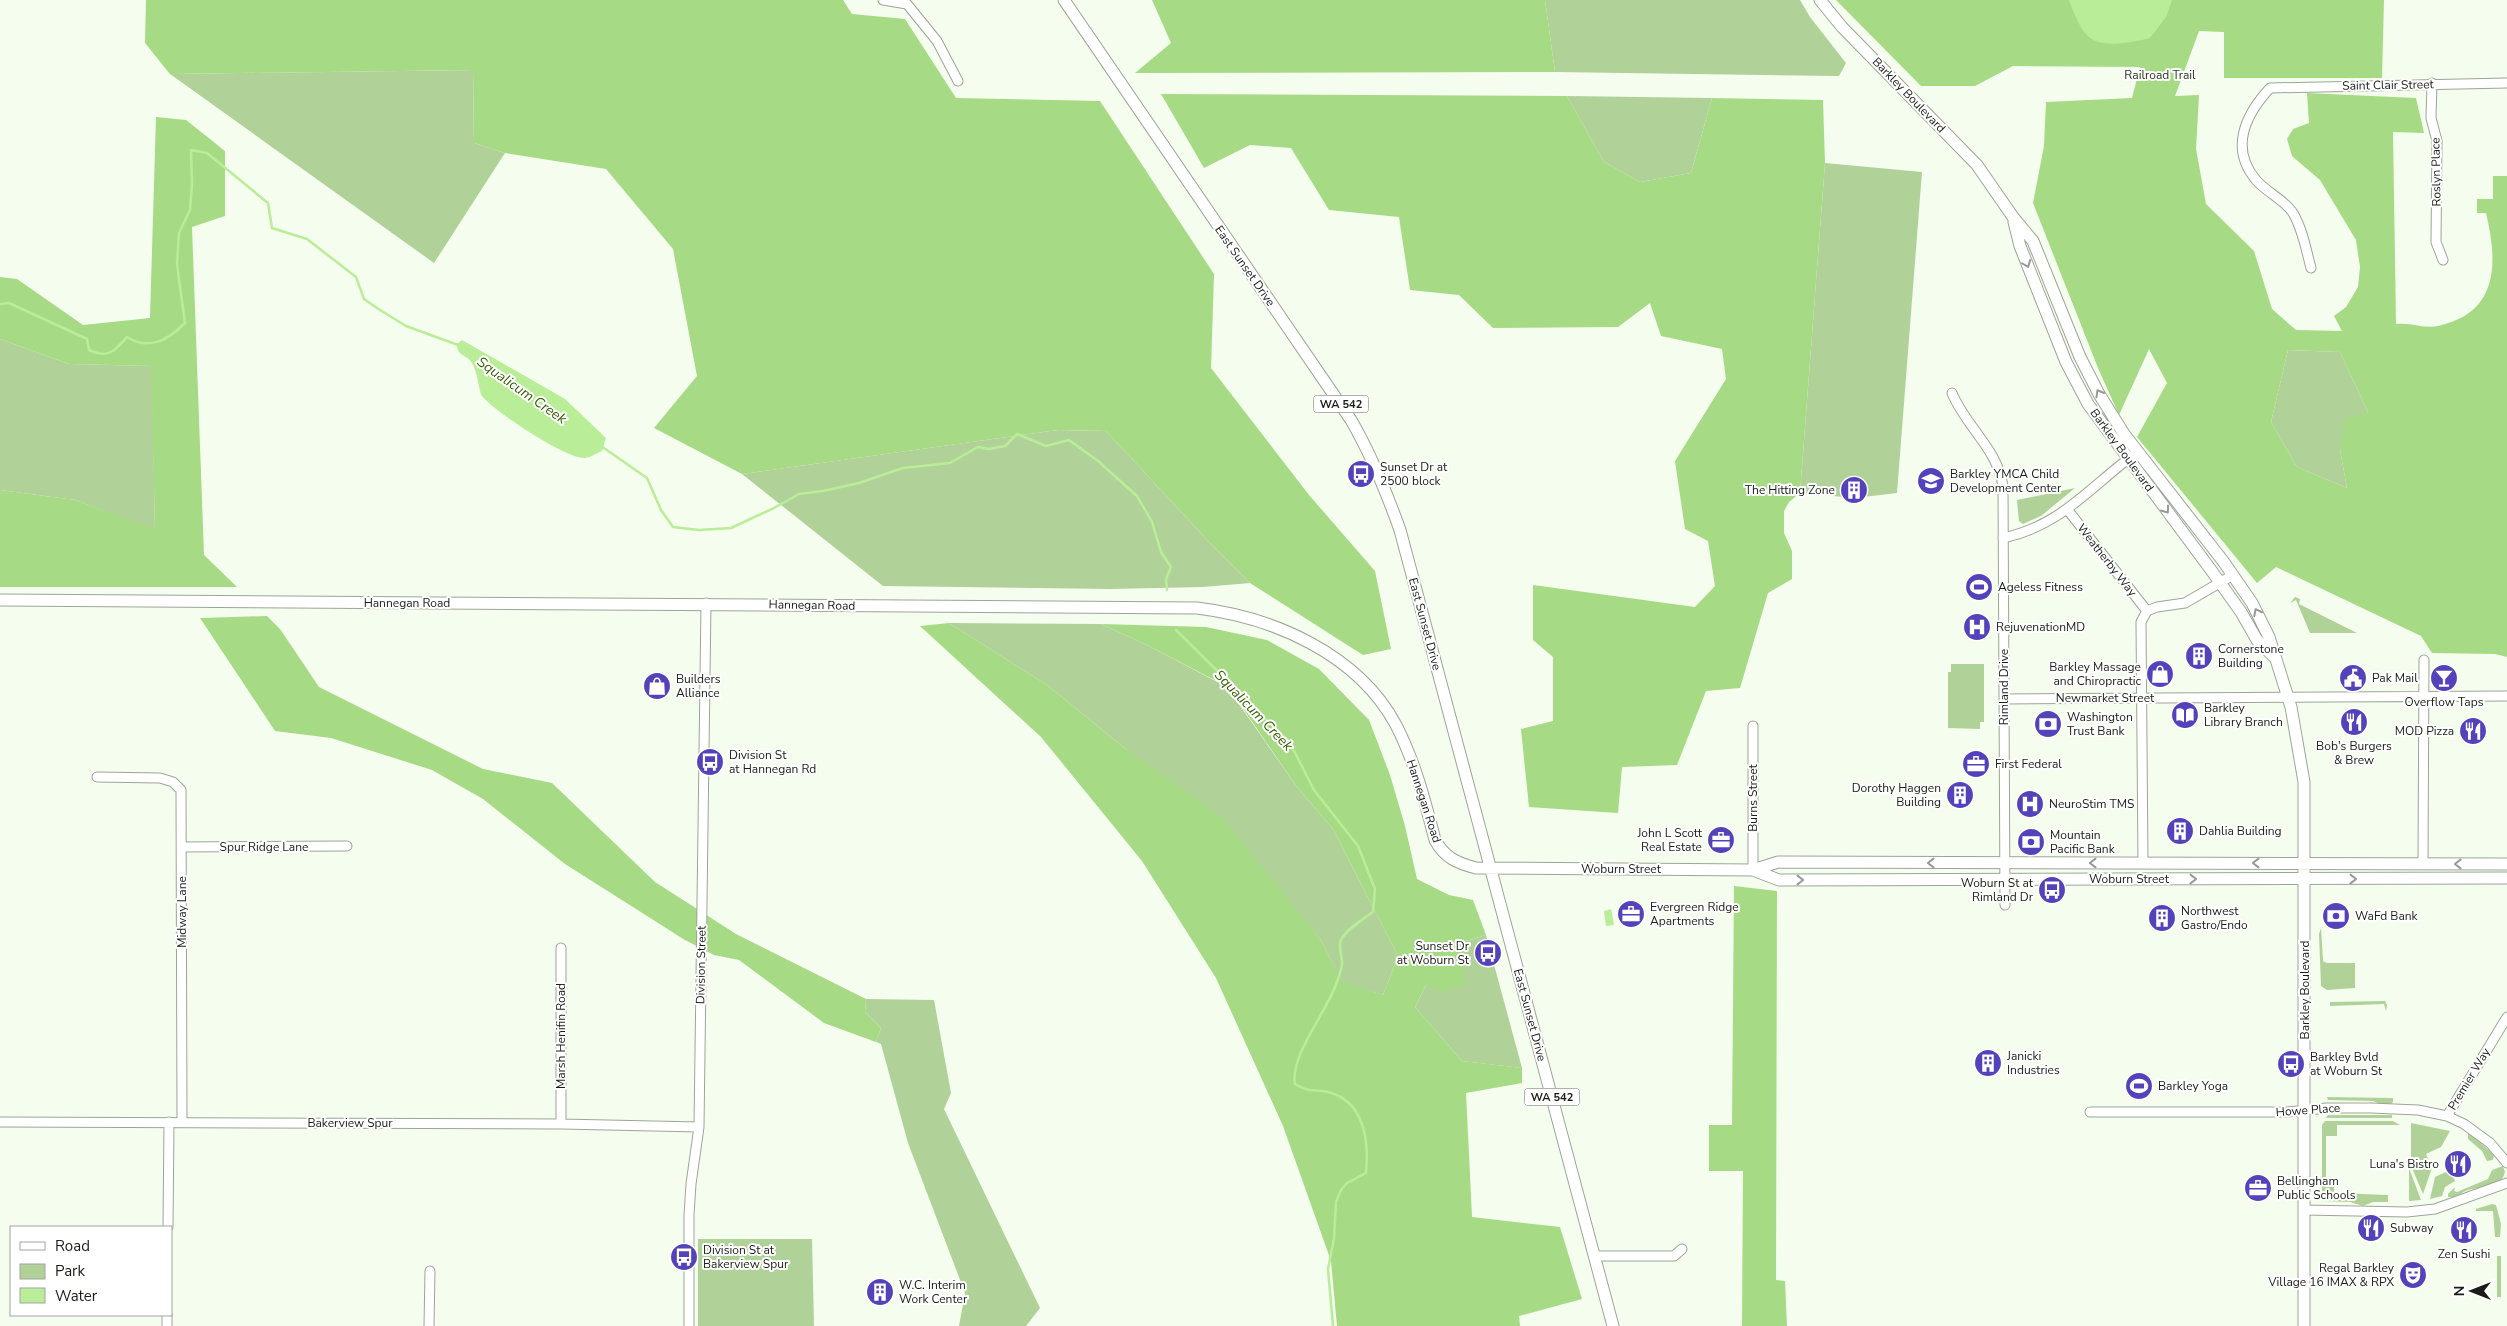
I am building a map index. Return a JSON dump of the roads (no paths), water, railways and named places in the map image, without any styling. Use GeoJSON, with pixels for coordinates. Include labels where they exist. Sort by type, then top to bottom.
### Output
{"type":"FeatureCollection","features":[{"type":"Feature","properties":{"kind":"main road","name":"East Sunset Drive"},"geometry":{"type":"LineString","coordinates":[[1064,0],[1351,420],[1371,454],[1400,530],[1613,1326]]}},
{"type":"Feature","properties":{"kind":"main road","name":"Barkley Boulevard"},"geometry":{"type":"LineString","coordinates":[[1820,0],[1842,27],[1977,165],[2013,218],[2033,241],[2080,357],[2099,394],[2138,451],[2233,575],[2261,620],[2269,637],[2288,697],[2302,759],[2305,863],[2304,1326]]}},
{"type":"Feature","properties":{"kind":"main road","name":"Barkley Boulevard"},"geometry":{"type":"LineString","coordinates":[[2013,218],[2020,246],[2066,362],[2088,404],[2220,583],[2257,640],[2274,657]]}},
{"type":"Feature","properties":{"kind":"main road","name":"Hannegan Road"},"geometry":{"type":"LineString","coordinates":[[0,600],[706,603],[1197,608],[1241,615],[1274,625],[1314,646],[1344,666],[1370,690],[1395,724],[1413,762],[1435,840],[1440,848],[1453,862],[1476,868],[1490,869]]}},
{"type":"Feature","properties":{"kind":"main road","name":"Woburn Street"},"geometry":{"type":"LineString","coordinates":[[1490,869],[1753,870],[1778,862],[2507,864]]}},
{"type":"Feature","properties":{"kind":"main road","name":"Woburn Street"},"geometry":{"type":"LineString","coordinates":[[1753,870],[1779,880],[2507,878]]}},
{"type":"Feature","properties":{"kind":"street"},"geometry":{"type":"LineString","coordinates":[[883,0],[907,4],[937,41],[958,82]]}},
{"type":"Feature","properties":{"kind":"street","name":"Saint Clair Street"},"geometry":{"type":"LineString","coordinates":[[2311,268],[2303,237],[2292,212],[2255,180],[2241,151],[2245,122],[2258,101],[2270,88],[2432,83],[2507,83]]}},
{"type":"Feature","properties":{"kind":"street","name":"Roslyn Place"},"geometry":{"type":"LineString","coordinates":[[2432,83],[2431,118],[2437,141],[2436,242],[2442,260]]}},
{"type":"Feature","properties":{"kind":"street","name":"Rimland Drive"},"geometry":{"type":"LineString","coordinates":[[1952,393],[1957,406],[1994,457],[2001,473],[2003,486],[2004,905]]}},
{"type":"Feature","properties":{"kind":"street"},"geometry":{"type":"LineString","coordinates":[[2003,538],[2027,533],[2067,509],[2138,451]]}},
{"type":"Feature","properties":{"kind":"street","name":"Weatherby Way"},"geometry":{"type":"LineString","coordinates":[[2067,509],[2147,611]]}},
{"type":"Feature","properties":{"kind":"street"},"geometry":{"type":"LineString","coordinates":[[2143,863],[2141,622],[2147,611],[2157,607],[2185,603],[2233,575]]}},
{"type":"Feature","properties":{"kind":"street","name":"Division Street"},"geometry":{"type":"LineString","coordinates":[[689,1326],[689,1215],[691,1184],[700,1127],[706,603]]}},
{"type":"Feature","properties":{"kind":"street"},"geometry":{"type":"LineString","coordinates":[[2423,864],[2424,660]]}},
{"type":"Feature","properties":{"kind":"street","name":"Newmarket Street"},"geometry":{"type":"LineString","coordinates":[[2004,699],[2507,696]]}},
{"type":"Feature","properties":{"kind":"street","name":"Burns Street"},"geometry":{"type":"LineString","coordinates":[[1753,726],[1753,870]]}},
{"type":"Feature","properties":{"kind":"street","name":"Midway Lane"},"geometry":{"type":"LineString","coordinates":[[97,777],[160,778],[173,782],[181,790],[182,1122]]}},
{"type":"Feature","properties":{"kind":"street","name":"Spur Ridge Lane"},"geometry":{"type":"LineString","coordinates":[[182,847],[347,846]]}},
{"type":"Feature","properties":{"kind":"street","name":"Marsh Henifin Road"},"geometry":{"type":"LineString","coordinates":[[561,948],[561,1124]]}},
{"type":"Feature","properties":{"kind":"street","name":"Premier Way"},"geometry":{"type":"LineString","coordinates":[[2447,1116],[2507,1017]]}},
{"type":"Feature","properties":{"kind":"street","name":"Howe Place"},"geometry":{"type":"LineString","coordinates":[[2090,1112],[2271,1113],[2371,1108],[2381,1110],[2418,1110],[2447,1116],[2484,1137],[2507,1163]]}},
{"type":"Feature","properties":{"kind":"street","name":"Bakerview Spur"},"geometry":{"type":"LineString","coordinates":[[0,1122],[561,1124],[700,1127]]}},
{"type":"Feature","properties":{"kind":"street"},"geometry":{"type":"LineString","coordinates":[[168,1226],[169,1122]]}},
{"type":"Feature","properties":{"kind":"street"},"geometry":{"type":"LineString","coordinates":[[2304,1210],[2428,1210],[2448,1206],[2507,1183]]}},
{"type":"Feature","properties":{"kind":"street"},"geometry":{"type":"LineString","coordinates":[[1595,1256],[1674,1256],[1682,1249]]}},
{"type":"Feature","properties":{"kind":"street"},"geometry":{"type":"LineString","coordinates":[[429,1326],[430,1271]]}},
{"type":"Feature","properties":{"kind":"water"},"geometry":{"type":"Polygon","coordinates":[[[2069,0],[2172,0],[2166,17],[2150,38],[2127,43],[2110,44],[2095,41],[2086,34],[2077,20],[2069,0]]]}},
{"type":"Feature","properties":{"kind":"water"},"geometry":{"type":"Polygon","coordinates":[[[462,340],[565,399],[606,438],[602,451],[584,458],[562,451],[515,423],[489,403],[482,396],[472,363],[457,348],[457,344],[462,340]]]}},
{"type":"Feature","properties":{"kind":"water"},"geometry":{"type":"Polygon","coordinates":[[[1611,909],[1614,925],[1606,926],[1604,911],[1611,909]]]}},
{"type":"Feature","properties":{"kind":"waterway","name":"Squalicum Creek"},"geometry":{"type":"LineString","coordinates":[[0,304],[9,303],[87,339],[89,350],[102,354],[115,350],[127,337],[143,343],[158,342],[179,329],[185,323],[177,264],[179,233],[190,210],[192,184],[191,150],[207,153],[268,203],[272,228],[307,239],[356,277],[364,299],[406,326],[458,345]]}},
{"type":"Feature","properties":{"kind":"waterway","name":"Squalicum Creek"},"geometry":{"type":"LineString","coordinates":[[601,446],[647,478],[661,510],[673,527],[699,530],[731,528],[799,494],[859,483],[903,468],[950,463],[978,447],[989,449],[1005,446],[1017,434],[1046,446],[1069,440],[1098,461],[1137,496],[1152,522],[1161,552],[1171,567],[1166,579],[1167,590]]}},
{"type":"Feature","properties":{"kind":"waterway","name":"Squalicum Creek"},"geometry":{"type":"LineString","coordinates":[[1176,630],[1290,743],[1314,790],[1358,846],[1375,889],[1373,912],[1351,928],[1341,940],[1342,965],[1337,982],[1303,1047],[1295,1073],[1295,1084],[1300,1087],[1308,1090],[1328,1092],[1350,1104],[1362,1124],[1367,1149],[1366,1173],[1347,1183],[1341,1190],[1336,1202],[1334,1239],[1328,1269],[1333,1326]]}},
{"type":"Feature","properties":{"kind":"place","name":"Sunset Dr at 2500 block"},"geometry":{"type":"Point","coordinates":[1361,474]}},
{"type":"Feature","properties":{"kind":"place","name":"Barkley YMCA Child Development Center"},"geometry":{"type":"Point","coordinates":[1931,481]}},
{"type":"Feature","properties":{"kind":"place","name":"The Hitting Zone"},"geometry":{"type":"Point","coordinates":[1854,490]}},
{"type":"Feature","properties":{"kind":"place","name":"Ageless Fitness"},"geometry":{"type":"Point","coordinates":[1979,587]}},
{"type":"Feature","properties":{"kind":"place","name":"RejuvenationMD"},"geometry":{"type":"Point","coordinates":[1977,627]}},
{"type":"Feature","properties":{"kind":"place","name":"Cornerstone Building"},"geometry":{"type":"Point","coordinates":[2199,656]}},
{"type":"Feature","properties":{"kind":"place","name":"Barkley Massage and Chiropractic"},"geometry":{"type":"Point","coordinates":[2160,674]}},
{"type":"Feature","properties":{"kind":"place","name":"Pak Mail"},"geometry":{"type":"Point","coordinates":[2353,678]}},
{"type":"Feature","properties":{"kind":"place","name":"Overflow Taps"},"geometry":{"type":"Point","coordinates":[2444,678]}},
{"type":"Feature","properties":{"kind":"place","name":"Builders Alliance"},"geometry":{"type":"Point","coordinates":[657,686]}},
{"type":"Feature","properties":{"kind":"place","name":"Barkley Library Branch"},"geometry":{"type":"Point","coordinates":[2185,715]}},
{"type":"Feature","properties":{"kind":"place","name":"Bob's Burgers & Brew"},"geometry":{"type":"Point","coordinates":[2354,722]}},
{"type":"Feature","properties":{"kind":"place","name":"Washington Trust Bank"},"geometry":{"type":"Point","coordinates":[2048,724]}},
{"type":"Feature","properties":{"kind":"place","name":"MOD Pizza"},"geometry":{"type":"Point","coordinates":[2473,731]}},
{"type":"Feature","properties":{"kind":"place","name":"Division St at Hannegan Rd"},"geometry":{"type":"Point","coordinates":[710,762]}},
{"type":"Feature","properties":{"kind":"place","name":"First Federal"},"geometry":{"type":"Point","coordinates":[1976,764]}},
{"type":"Feature","properties":{"kind":"place","name":"Dorothy Haggen Building"},"geometry":{"type":"Point","coordinates":[1960,795]}},
{"type":"Feature","properties":{"kind":"place","name":"NeuroStim TMS"},"geometry":{"type":"Point","coordinates":[2030,804]}},
{"type":"Feature","properties":{"kind":"place","name":"Dahlia Building"},"geometry":{"type":"Point","coordinates":[2180,831]}},
{"type":"Feature","properties":{"kind":"place","name":"John L Scott Real Estate"},"geometry":{"type":"Point","coordinates":[1721,840]}},
{"type":"Feature","properties":{"kind":"place","name":"Mountain Pacific Bank"},"geometry":{"type":"Point","coordinates":[2031,842]}},
{"type":"Feature","properties":{"kind":"place","name":"Woburn St at Rimland Dr"},"geometry":{"type":"Point","coordinates":[2052,890]}},
{"type":"Feature","properties":{"kind":"place","name":"Evergreen Ridge Apartments"},"geometry":{"type":"Point","coordinates":[1631,914]}},
{"type":"Feature","properties":{"kind":"place","name":"WaFd Bank"},"geometry":{"type":"Point","coordinates":[2336,916]}},
{"type":"Feature","properties":{"kind":"place","name":"Northwest Gastro/Endo"},"geometry":{"type":"Point","coordinates":[2162,918]}},
{"type":"Feature","properties":{"kind":"place","name":"Sunset Dr at Woburn St"},"geometry":{"type":"Point","coordinates":[1488,953]}},
{"type":"Feature","properties":{"kind":"place","name":"Janicki Industries"},"geometry":{"type":"Point","coordinates":[1988,1063]}},
{"type":"Feature","properties":{"kind":"place","name":"Barkley Bvld at Woburn St"},"geometry":{"type":"Point","coordinates":[2291,1064]}},
{"type":"Feature","properties":{"kind":"place","name":"Barkley Yoga"},"geometry":{"type":"Point","coordinates":[2139,1086]}},
{"type":"Feature","properties":{"kind":"place","name":"Luna's Bistro"},"geometry":{"type":"Point","coordinates":[2458,1164]}},
{"type":"Feature","properties":{"kind":"place","name":"Bellingham Public Schools"},"geometry":{"type":"Point","coordinates":[2258,1188]}},
{"type":"Feature","properties":{"kind":"place","name":"Subway"},"geometry":{"type":"Point","coordinates":[2371,1228]}},
{"type":"Feature","properties":{"kind":"place","name":"Zen Sushi"},"geometry":{"type":"Point","coordinates":[2464,1230]}},
{"type":"Feature","properties":{"kind":"place","name":"Division St at Bakerview Spur"},"geometry":{"type":"Point","coordinates":[684,1257]}},
{"type":"Feature","properties":{"kind":"place","name":"Regal Barkley Village 16 IMAX & RPX"},"geometry":{"type":"Point","coordinates":[2413,1275]}},
{"type":"Feature","properties":{"kind":"place","name":"W.C. Interim Work Center"},"geometry":{"type":"Point","coordinates":[880,1292]}},
{"type":"Feature","properties":{"kind":"park label","name":"Railroad Trail"},"geometry":{"type":"Point","coordinates":[2160,75]}}]}
